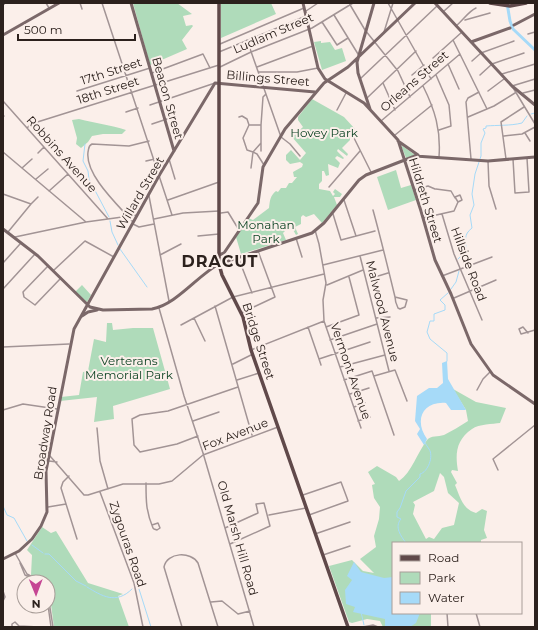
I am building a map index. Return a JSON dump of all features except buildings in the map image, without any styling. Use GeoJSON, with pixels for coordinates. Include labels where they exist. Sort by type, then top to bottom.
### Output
{"type":"FeatureCollection","features":[{"type":"Feature","properties":{"kind":"main road","name":"Bridge Street"},"geometry":{"type":"LineString","coordinates":[[219,3],[219,264],[222,275],[241,313],[259,373],[348,627]]}},
{"type":"Feature","properties":{"kind":"main road"},"geometry":{"type":"LineString","coordinates":[[490,3],[513,6],[526,3]]}},
{"type":"Feature","properties":{"kind":"street"},"geometry":{"type":"LineString","coordinates":[[46,3],[49,8]]}},
{"type":"Feature","properties":{"kind":"street"},"geometry":{"type":"LineString","coordinates":[[3,35],[58,3]]}},
{"type":"Feature","properties":{"kind":"street"},"geometry":{"type":"LineString","coordinates":[[80,3],[82,9]]}},
{"type":"Feature","properties":{"kind":"street"},"geometry":{"type":"LineString","coordinates":[[102,3],[155,159],[172,215]]}},
{"type":"Feature","properties":{"kind":"street","name":"Beacon Street"},"geometry":{"type":"LineString","coordinates":[[131,3],[174,151]]}},
{"type":"Feature","properties":{"kind":"street","name":"Hildreth Street"},"geometry":{"type":"LineString","coordinates":[[303,3],[318,68],[326,81],[370,109],[398,140],[435,260],[469,341],[490,372],[499,380],[535,404]]}},
{"type":"Feature","properties":{"kind":"street"},"geometry":{"type":"LineString","coordinates":[[219,45],[305,10],[318,3]]}},
{"type":"Feature","properties":{"kind":"street","name":"Ludlam Street"},"geometry":{"type":"LineString","coordinates":[[219,66],[310,29],[349,4],[353,3]]}},
{"type":"Feature","properties":{"kind":"street"},"geometry":{"type":"LineString","coordinates":[[370,109],[360,79],[358,56],[374,3]]}},
{"type":"Feature","properties":{"kind":"street"},"geometry":{"type":"LineString","coordinates":[[388,3],[431,79]]}},
{"type":"Feature","properties":{"kind":"street"},"geometry":{"type":"LineString","coordinates":[[384,33],[393,3]]}},
{"type":"Feature","properties":{"kind":"street"},"geometry":{"type":"LineString","coordinates":[[444,12],[453,3]]}},
{"type":"Feature","properties":{"kind":"street"},"geometry":{"type":"LineString","coordinates":[[349,4],[365,30],[397,70],[410,97]]}},
{"type":"Feature","properties":{"kind":"street"},"geometry":{"type":"LineString","coordinates":[[219,255],[224,253],[258,203],[264,165],[281,137],[315,92],[326,81],[341,73],[413,4]]}},
{"type":"Feature","properties":{"kind":"street"},"geometry":{"type":"LineString","coordinates":[[360,79],[407,35],[437,4],[512,86],[535,105]]}},
{"type":"Feature","properties":{"kind":"street"},"geometry":{"type":"LineString","coordinates":[[465,20],[472,9],[476,8]]}},
{"type":"Feature","properties":{"kind":"street"},"geometry":{"type":"LineString","coordinates":[[456,26],[465,20],[490,13]]}},
{"type":"Feature","properties":{"kind":"street"},"geometry":{"type":"LineString","coordinates":[[514,24],[535,14]]}},
{"type":"Feature","properties":{"kind":"street"},"geometry":{"type":"LineString","coordinates":[[334,15],[358,56]]}},
{"type":"Feature","properties":{"kind":"street"},"geometry":{"type":"LineString","coordinates":[[219,52],[306,16]]}},
{"type":"Feature","properties":{"kind":"street"},"geometry":{"type":"LineString","coordinates":[[322,22],[337,45],[348,38]]}},
{"type":"Feature","properties":{"kind":"street"},"geometry":{"type":"LineString","coordinates":[[471,42],[510,28]]}},
{"type":"Feature","properties":{"kind":"street"},"geometry":{"type":"LineString","coordinates":[[433,58],[462,32]]}},
{"type":"Feature","properties":{"kind":"street"},"geometry":{"type":"LineString","coordinates":[[528,34],[535,32]]}},
{"type":"Feature","properties":{"kind":"street"},"geometry":{"type":"LineString","coordinates":[[247,40],[281,137],[290,144],[300,156]]}},
{"type":"Feature","properties":{"kind":"street"},"geometry":{"type":"LineString","coordinates":[[453,40],[487,108]]}},
{"type":"Feature","properties":{"kind":"street"},"geometry":{"type":"LineString","coordinates":[[472,61],[481,53],[514,41]]}},
{"type":"Feature","properties":{"kind":"street"},"geometry":{"type":"LineString","coordinates":[[256,67],[313,46]]}},
{"type":"Feature","properties":{"kind":"street"},"geometry":{"type":"LineString","coordinates":[[367,98],[416,52]]}},
{"type":"Feature","properties":{"kind":"street"},"geometry":{"type":"LineString","coordinates":[[480,75],[492,64],[524,53]]}},
{"type":"Feature","properties":{"kind":"street"},"geometry":{"type":"LineString","coordinates":[[151,74],[203,54],[210,68]]}},
{"type":"Feature","properties":{"kind":"street","name":"Orleans Street"},"geometry":{"type":"LineString","coordinates":[[381,121],[460,54]]}},
{"type":"Feature","properties":{"kind":"street"},"geometry":{"type":"LineString","coordinates":[[448,64],[460,89]]}},
{"type":"Feature","properties":{"kind":"street"},"geometry":{"type":"LineString","coordinates":[[502,74],[535,64]]}},
{"type":"Feature","properties":{"kind":"street"},"geometry":{"type":"LineString","coordinates":[[412,76],[424,65]]}},
{"type":"Feature","properties":{"kind":"street","name":"18th Street"},"geometry":{"type":"LineString","coordinates":[[27,128],[31,124],[132,91],[219,66]]}},
{"type":"Feature","properties":{"kind":"street","name":"17th Street"},"geometry":{"type":"LineString","coordinates":[[77,91],[150,68]]}},
{"type":"Feature","properties":{"kind":"street"},"geometry":{"type":"LineString","coordinates":[[258,72],[297,72],[318,68]]}},
{"type":"Feature","properties":{"kind":"street"},"geometry":{"type":"LineString","coordinates":[[436,75],[449,105],[451,126],[439,130]]}},
{"type":"Feature","properties":{"kind":"street"},"geometry":{"type":"LineString","coordinates":[[488,91],[505,78]]}},
{"type":"Feature","properties":{"kind":"street"},"geometry":{"type":"LineString","coordinates":[[512,86],[535,79]]}},
{"type":"Feature","properties":{"kind":"street"},"geometry":{"type":"LineString","coordinates":[[150,105],[214,83],[219,83]]}},
{"type":"Feature","properties":{"kind":"street","name":"Willard Street"},"geometry":{"type":"LineString","coordinates":[[80,317],[169,159],[214,83]]}},
{"type":"Feature","properties":{"kind":"street","name":"Billings Street"},"geometry":{"type":"LineString","coordinates":[[219,83],[315,92]]}},
{"type":"Feature","properties":{"kind":"street"},"geometry":{"type":"LineString","coordinates":[[383,83],[395,110]]}},
{"type":"Feature","properties":{"kind":"street"},"geometry":{"type":"LineString","coordinates":[[423,86],[432,105],[441,138],[439,157]]}},
{"type":"Feature","properties":{"kind":"street"},"geometry":{"type":"LineString","coordinates":[[504,136],[525,133],[535,126],[512,86]]}},
{"type":"Feature","properties":{"kind":"street"},"geometry":{"type":"LineString","coordinates":[[522,93],[535,90]]}},
{"type":"Feature","properties":{"kind":"street"},"geometry":{"type":"LineString","coordinates":[[471,160],[467,99],[479,92]]}},
{"type":"Feature","properties":{"kind":"street"},"geometry":{"type":"LineString","coordinates":[[337,110],[346,93]]}},
{"type":"Feature","properties":{"kind":"street"},"geometry":{"type":"LineString","coordinates":[[468,117],[515,93]]}},
{"type":"Feature","properties":{"kind":"street"},"geometry":{"type":"LineString","coordinates":[[261,151],[263,97],[266,94]]}},
{"type":"Feature","properties":{"kind":"street","name":"Robbins Avenue"},"geometry":{"type":"LineString","coordinates":[[3,101],[108,219]]}},
{"type":"Feature","properties":{"kind":"street"},"geometry":{"type":"LineString","coordinates":[[394,136],[432,105]]}},
{"type":"Feature","properties":{"kind":"street"},"geometry":{"type":"LineString","coordinates":[[506,159],[504,136],[501,124],[524,107]]}},
{"type":"Feature","properties":{"kind":"street"},"geometry":{"type":"LineString","coordinates":[[126,112],[138,108]]}},
{"type":"Feature","properties":{"kind":"street"},"geometry":{"type":"LineString","coordinates":[[238,117],[242,116],[247,119],[249,125],[243,138],[247,150],[257,154],[264,165]]}},
{"type":"Feature","properties":{"kind":"street"},"geometry":{"type":"LineString","coordinates":[[152,124],[170,118]]}},
{"type":"Feature","properties":{"kind":"street"},"geometry":{"type":"LineString","coordinates":[[249,125],[261,125]]}},
{"type":"Feature","properties":{"kind":"street"},"geometry":{"type":"LineString","coordinates":[[525,133],[530,142]]}},
{"type":"Feature","properties":{"kind":"street"},"geometry":{"type":"LineString","coordinates":[[352,136],[371,173]]}},
{"type":"Feature","properties":{"kind":"street"},"geometry":{"type":"LineString","coordinates":[[398,140],[420,155]]}},
{"type":"Feature","properties":{"kind":"street"},"geometry":{"type":"LineString","coordinates":[[149,141],[129,146],[90,144],[87,161],[96,178],[133,223],[139,227],[154,224]]}},
{"type":"Feature","properties":{"kind":"street"},"geometry":{"type":"LineString","coordinates":[[251,168],[253,152],[261,143]]}},
{"type":"Feature","properties":{"kind":"street"},"geometry":{"type":"LineString","coordinates":[[38,153],[44,147]]}},
{"type":"Feature","properties":{"kind":"street"},"geometry":{"type":"LineString","coordinates":[[329,187],[360,151]]}},
{"type":"Feature","properties":{"kind":"street"},"geometry":{"type":"LineString","coordinates":[[3,152],[86,222]]}},
{"type":"Feature","properties":{"kind":"street"},"geometry":{"type":"LineString","coordinates":[[80,317],[88,312],[99,310],[159,308],[219,264],[315,230],[333,214],[359,180],[371,173],[405,160],[420,155],[488,161],[535,157]]}},
{"type":"Feature","properties":{"kind":"street"},"geometry":{"type":"LineString","coordinates":[[513,158],[515,193],[529,192],[527,157]]}},
{"type":"Feature","properties":{"kind":"street"},"geometry":{"type":"LineString","coordinates":[[22,168],[32,159]]}},
{"type":"Feature","properties":{"kind":"street"},"geometry":{"type":"LineString","coordinates":[[146,161],[155,159]]}},
{"type":"Feature","properties":{"kind":"street"},"geometry":{"type":"LineString","coordinates":[[169,159],[175,179]]}},
{"type":"Feature","properties":{"kind":"street"},"geometry":{"type":"LineString","coordinates":[[488,161],[489,186],[496,210]]}},
{"type":"Feature","properties":{"kind":"street"},"geometry":{"type":"LineString","coordinates":[[36,180],[48,169]]}},
{"type":"Feature","properties":{"kind":"street"},"geometry":{"type":"LineString","coordinates":[[49,191],[68,174]]}},
{"type":"Feature","properties":{"kind":"street"},"geometry":{"type":"LineString","coordinates":[[168,200],[219,182]]}},
{"type":"Feature","properties":{"kind":"street"},"geometry":{"type":"LineString","coordinates":[[414,190],[428,186],[436,189],[451,191],[458,202]]}},
{"type":"Feature","properties":{"kind":"street"},"geometry":{"type":"LineString","coordinates":[[3,194],[31,204]]}},
{"type":"Feature","properties":{"kind":"street"},"geometry":{"type":"LineString","coordinates":[[149,194],[169,302]]}},
{"type":"Feature","properties":{"kind":"street"},"geometry":{"type":"LineString","coordinates":[[423,218],[454,211],[458,202],[462,200],[462,196],[457,195],[455,198]]}},
{"type":"Feature","properties":{"kind":"street"},"geometry":{"type":"LineString","coordinates":[[8,232],[38,197]]}},
{"type":"Feature","properties":{"kind":"street"},"geometry":{"type":"LineString","coordinates":[[344,200],[356,236]]}},
{"type":"Feature","properties":{"kind":"street"},"geometry":{"type":"LineString","coordinates":[[372,210],[383,250],[395,297],[398,308],[400,309],[405,307],[407,300],[395,297]]}},
{"type":"Feature","properties":{"kind":"street"},"geometry":{"type":"LineString","coordinates":[[154,219],[172,215],[228,212],[239,230]]}},
{"type":"Feature","properties":{"kind":"street"},"geometry":{"type":"LineString","coordinates":[[333,214],[341,240],[375,230]]}},
{"type":"Feature","properties":{"kind":"street","name":"Hillside Road"},"geometry":{"type":"LineString","coordinates":[[442,214],[460,269],[482,320]]}},
{"type":"Feature","properties":{"kind":"street"},"geometry":{"type":"LineString","coordinates":[[15,237],[86,222],[137,215]]}},
{"type":"Feature","properties":{"kind":"street"},"geometry":{"type":"LineString","coordinates":[[3,229],[22,242],[61,278],[87,305],[99,310]]}},
{"type":"Feature","properties":{"kind":"street","name":"Vermont Avenue"},"geometry":{"type":"LineString","coordinates":[[315,230],[326,285],[323,300],[324,321],[361,428]]}},
{"type":"Feature","properties":{"kind":"street"},"geometry":{"type":"LineString","coordinates":[[198,236],[219,234]]}},
{"type":"Feature","properties":{"kind":"street"},"geometry":{"type":"LineString","coordinates":[[296,238],[302,257]]}},
{"type":"Feature","properties":{"kind":"street"},"geometry":{"type":"LineString","coordinates":[[53,271],[85,241],[114,257]]}},
{"type":"Feature","properties":{"kind":"street"},"geometry":{"type":"LineString","coordinates":[[3,263],[22,242]]}},
{"type":"Feature","properties":{"kind":"street"},"geometry":{"type":"LineString","coordinates":[[160,255],[181,244]]}},
{"type":"Feature","properties":{"kind":"street"},"geometry":{"type":"LineString","coordinates":[[323,266],[383,250]]}},
{"type":"Feature","properties":{"kind":"street"},"geometry":{"type":"LineString","coordinates":[[241,313],[274,298],[258,251]]}},
{"type":"Feature","properties":{"kind":"street"},"geometry":{"type":"LineString","coordinates":[[3,289],[35,254]]}},
{"type":"Feature","properties":{"kind":"street","name":"Malwood Avenue"},"geometry":{"type":"LineString","coordinates":[[360,256],[389,371]]}},
{"type":"Feature","properties":{"kind":"street"},"geometry":{"type":"LineString","coordinates":[[238,257],[252,293]]}},
{"type":"Feature","properties":{"kind":"street"},"geometry":{"type":"LineString","coordinates":[[442,276],[492,257]]}},
{"type":"Feature","properties":{"kind":"street"},"geometry":{"type":"LineString","coordinates":[[48,266],[23,292],[24,297],[35,305],[61,278]]}},
{"type":"Feature","properties":{"kind":"street"},"geometry":{"type":"LineString","coordinates":[[326,285],[363,270]]}},
{"type":"Feature","properties":{"kind":"street"},"geometry":{"type":"LineString","coordinates":[[375,277],[389,273]]}},
{"type":"Feature","properties":{"kind":"street"},"geometry":{"type":"LineString","coordinates":[[181,325],[233,297],[324,274]]}},
{"type":"Feature","properties":{"kind":"street"},"geometry":{"type":"LineString","coordinates":[[326,327],[359,315],[348,277]]}},
{"type":"Feature","properties":{"kind":"street"},"geometry":{"type":"LineString","coordinates":[[452,298],[496,280]]}},
{"type":"Feature","properties":{"kind":"street"},"geometry":{"type":"LineString","coordinates":[[215,306],[252,436]]}},
{"type":"Feature","properties":{"kind":"street","name":"Old Marsh Hill Road"},"geometry":{"type":"LineString","coordinates":[[159,308],[187,404],[204,454],[254,627]]}},
{"type":"Feature","properties":{"kind":"street","name":"Broadway Road"},"geometry":{"type":"LineString","coordinates":[[3,559],[26,545],[36,533],[45,517],[47,507],[46,477],[57,409],[70,344],[74,329],[80,317]]}},
{"type":"Feature","properties":{"kind":"street"},"geometry":{"type":"LineString","coordinates":[[376,318],[390,317]]}},
{"type":"Feature","properties":{"kind":"street"},"geometry":{"type":"LineString","coordinates":[[194,318],[204,341]]}},
{"type":"Feature","properties":{"kind":"street"},"geometry":{"type":"LineString","coordinates":[[232,364],[252,352],[324,321]]}},
{"type":"Feature","properties":{"kind":"street"},"geometry":{"type":"LineString","coordinates":[[330,340],[377,324]]}},
{"type":"Feature","properties":{"kind":"street"},"geometry":{"type":"LineString","coordinates":[[308,327],[321,365]]}},
{"type":"Feature","properties":{"kind":"street"},"geometry":{"type":"LineString","coordinates":[[528,333],[523,327],[519,329],[521,334],[528,333],[535,330]]}},
{"type":"Feature","properties":{"kind":"street"},"geometry":{"type":"LineString","coordinates":[[319,359],[370,342]]}},
{"type":"Feature","properties":{"kind":"street"},"geometry":{"type":"LineString","coordinates":[[3,347],[70,344]]}},
{"type":"Feature","properties":{"kind":"street"},"geometry":{"type":"LineString","coordinates":[[340,367],[385,355]]}},
{"type":"Feature","properties":{"kind":"street"},"geometry":{"type":"LineString","coordinates":[[374,376],[395,370],[407,401]]}},
{"type":"Feature","properties":{"kind":"street"},"geometry":{"type":"LineString","coordinates":[[344,380],[372,371],[394,435]]}},
{"type":"Feature","properties":{"kind":"street"},"geometry":{"type":"LineString","coordinates":[[477,390],[482,380],[490,372]]}},
{"type":"Feature","properties":{"kind":"street"},"geometry":{"type":"LineString","coordinates":[[236,380],[259,373]]}},
{"type":"Feature","properties":{"kind":"street"},"geometry":{"type":"LineString","coordinates":[[198,436],[177,444],[140,452],[134,445],[132,419],[136,416],[168,411],[238,387]]}},
{"type":"Feature","properties":{"kind":"street"},"geometry":{"type":"LineString","coordinates":[[349,394],[369,388]]}},
{"type":"Feature","properties":{"kind":"street"},"geometry":{"type":"LineString","coordinates":[[353,407],[365,403]]}},
{"type":"Feature","properties":{"kind":"street"},"geometry":{"type":"LineString","coordinates":[[3,410],[23,404],[57,409]]}},
{"type":"Feature","properties":{"kind":"street"},"geometry":{"type":"LineString","coordinates":[[193,421],[219,412]]}},
{"type":"Feature","properties":{"kind":"street"},"geometry":{"type":"LineString","coordinates":[[358,421],[370,417]]}},
{"type":"Feature","properties":{"kind":"street"},"geometry":{"type":"LineString","coordinates":[[498,470],[493,459],[535,425]]}},
{"type":"Feature","properties":{"kind":"street","name":"Fox Avenue"},"geometry":{"type":"LineString","coordinates":[[50,456],[57,462],[84,495],[100,492],[123,484],[172,482],[196,459],[204,454],[278,427]]}},
{"type":"Feature","properties":{"kind":"street"},"geometry":{"type":"LineString","coordinates":[[96,428],[100,461],[108,489]]}},
{"type":"Feature","properties":{"kind":"street"},"geometry":{"type":"LineString","coordinates":[[49,461],[57,462]]}},
{"type":"Feature","properties":{"kind":"street"},"geometry":{"type":"LineString","coordinates":[[69,476],[61,485],[77,539]]}},
{"type":"Feature","properties":{"kind":"street"},"geometry":{"type":"LineString","coordinates":[[302,496],[341,482],[348,501],[309,515]]}},
{"type":"Feature","properties":{"kind":"street"},"geometry":{"type":"LineString","coordinates":[[146,483],[146,508],[152,525]]}},
{"type":"Feature","properties":{"kind":"street","name":"Zygouras Road"},"geometry":{"type":"LineString","coordinates":[[100,492],[135,585],[143,627]]}},
{"type":"Feature","properties":{"kind":"street"},"geometry":{"type":"LineString","coordinates":[[225,528],[258,513],[256,506],[264,503],[270,526],[230,544]]}},
{"type":"Feature","properties":{"kind":"street"},"geometry":{"type":"LineString","coordinates":[[47,507],[66,504]]}},
{"type":"Feature","properties":{"kind":"street"},"geometry":{"type":"LineString","coordinates":[[268,515],[306,508]]}},
{"type":"Feature","properties":{"kind":"street"},"geometry":{"type":"LineString","coordinates":[[315,534],[350,522]]}},
{"type":"Feature","properties":{"kind":"street"},"geometry":{"type":"LineString","coordinates":[[323,556],[350,546]]}},
{"type":"Feature","properties":{"kind":"street"},"geometry":{"type":"LineString","coordinates":[[15,553],[24,574]]}},
{"type":"Feature","properties":{"kind":"street"},"geometry":{"type":"LineString","coordinates":[[182,627],[164,571],[164,565],[167,559],[172,556],[186,556],[196,560],[218,627]]}},
{"type":"Feature","properties":{"kind":"street"},"geometry":{"type":"LineString","coordinates":[[3,591],[5,597],[3,601]]}},
{"type":"Feature","properties":{"kind":"street"},"geometry":{"type":"LineString","coordinates":[[210,602],[222,601],[237,614],[250,612]]}},
{"type":"Feature","properties":{"kind":"street"},"geometry":{"type":"LineString","coordinates":[[50,614],[52,627]]}},
{"type":"Feature","properties":{"kind":"street"},"geometry":{"type":"LineString","coordinates":[[447,614],[448,627]]}},
{"type":"Feature","properties":{"kind":"street"},"geometry":{"type":"LineString","coordinates":[[476,614],[480,627]]}},
{"type":"Feature","properties":{"kind":"street"},"geometry":{"type":"LineString","coordinates":[[12,627],[14,622],[18,623],[18,626],[39,627]]}},
{"type":"Feature","properties":{"kind":"street"},"geometry":{"type":"LineString","coordinates":[[363,627],[373,625],[378,627]]}},
{"type":"Feature","properties":{"kind":"green space"},"geometry":{"type":"Polygon","coordinates":[[[133,3],[177,3],[192,14],[183,16],[186,26],[193,26],[182,40],[187,49],[150,65],[133,3]]]}},
{"type":"Feature","properties":{"kind":"green space"},"geometry":{"type":"Polygon","coordinates":[[[221,3],[271,3],[276,14],[221,38],[221,3]]]}},
{"type":"Feature","properties":{"kind":"green space"},"geometry":{"type":"Polygon","coordinates":[[[321,41],[321,43],[330,42],[335,50],[342,48],[346,61],[322,70],[314,42],[321,41]]]}},
{"type":"Feature","properties":{"kind":"green space"},"geometry":{"type":"Polygon","coordinates":[[[312,99],[344,117],[355,129],[350,135],[350,140],[342,148],[348,154],[347,156],[338,149],[337,151],[344,158],[343,159],[337,156],[335,158],[340,163],[338,168],[328,164],[329,175],[326,176],[324,171],[322,171],[322,181],[319,184],[319,189],[330,191],[333,196],[335,194],[333,192],[335,189],[342,194],[340,197],[334,197],[337,205],[322,223],[314,214],[306,217],[303,215],[301,217],[301,224],[295,227],[298,234],[296,235],[288,221],[280,225],[286,227],[287,229],[283,233],[286,240],[241,254],[236,237],[242,227],[245,226],[244,225],[248,218],[253,220],[269,208],[271,196],[276,191],[278,192],[281,188],[286,188],[289,183],[292,183],[297,177],[294,177],[293,172],[302,167],[303,164],[300,162],[290,164],[286,160],[286,155],[291,150],[300,160],[306,153],[292,137],[303,127],[298,120],[298,117],[312,99]]]}},
{"type":"Feature","properties":{"kind":"green space"},"geometry":{"type":"Polygon","coordinates":[[[79,119],[126,130],[122,134],[103,134],[92,136],[81,148],[76,144],[77,138],[72,120],[79,119]]]}},
{"type":"Feature","properties":{"kind":"green space"},"geometry":{"type":"Polygon","coordinates":[[[401,145],[415,155],[406,158],[401,145]]]}},
{"type":"Feature","properties":{"kind":"green space"},"geometry":{"type":"Polygon","coordinates":[[[396,170],[401,188],[411,185],[416,200],[388,210],[377,177],[396,170]]]}},
{"type":"Feature","properties":{"kind":"green space"},"geometry":{"type":"Polygon","coordinates":[[[82,285],[91,295],[87,302],[75,292],[82,285]]]}},
{"type":"Feature","properties":{"kind":"green space","name":"Verterans Memorial Park"},"geometry":{"type":"Polygon","coordinates":[[[107,323],[112,323],[113,330],[153,328],[170,389],[113,406],[114,419],[94,422],[97,397],[60,401],[61,397],[79,395],[83,372],[88,371],[94,339],[106,342],[107,323]]]}},
{"type":"Feature","properties":{"kind":"green space"},"geometry":{"type":"Polygon","coordinates":[[[453,389],[476,402],[506,408],[500,423],[475,427],[467,433],[458,448],[458,471],[452,470],[451,472],[457,483],[455,485],[460,498],[465,505],[471,511],[476,513],[482,509],[487,511],[484,530],[487,538],[481,540],[481,542],[392,542],[392,614],[431,614],[431,627],[383,627],[380,621],[367,619],[352,623],[349,622],[329,566],[352,560],[363,571],[374,573],[360,559],[376,547],[374,536],[379,519],[380,507],[374,498],[372,485],[375,484],[368,472],[377,466],[396,477],[399,481],[411,468],[423,445],[429,438],[444,435],[468,421],[466,410],[453,389]],[[440,473],[434,491],[413,502],[415,505],[413,514],[426,539],[429,537],[434,539],[442,528],[454,525],[459,503],[448,493],[444,477],[440,473]]]}},
{"type":"Feature","properties":{"kind":"green space"},"geometry":{"type":"Polygon","coordinates":[[[42,527],[51,533],[56,531],[88,583],[123,594],[118,596],[129,627],[54,627],[52,614],[56,614],[56,574],[31,574],[32,555],[27,550],[42,527]]]}},
{"type":"Feature","properties":{"kind":"water"},"geometry":{"type":"Polygon","coordinates":[[[447,361],[448,379],[466,410],[451,410],[446,403],[431,405],[426,409],[421,419],[421,426],[427,439],[424,445],[417,434],[420,429],[415,421],[417,396],[429,388],[437,388],[443,383],[442,363],[447,361]]]}},
{"type":"Feature","properties":{"kind":"water"},"geometry":{"type":"Polygon","coordinates":[[[354,562],[361,572],[384,578],[392,577],[392,614],[420,614],[416,623],[410,627],[385,627],[385,619],[353,612],[355,607],[346,604],[345,590],[352,580],[347,576],[354,562]]]}},
{"type":"Feature","properties":{"kind":"waterway"},"geometry":{"type":"LineString","coordinates":[[507,3],[513,29],[535,50]]}},
{"type":"Feature","properties":{"kind":"waterway"},"geometry":{"type":"LineString","coordinates":[[531,114],[535,113]]}},
{"type":"Feature","properties":{"kind":"waterway"},"geometry":{"type":"LineString","coordinates":[[458,259],[466,251],[466,235],[472,228],[470,215],[474,205],[472,194],[475,174],[481,156],[481,143],[485,133],[483,129],[486,128],[486,126],[522,123],[527,116]]}},
{"type":"Feature","properties":{"kind":"waterway"},"geometry":{"type":"LineString","coordinates":[[85,144],[83,161],[88,171],[89,179],[109,217]]}},
{"type":"Feature","properties":{"kind":"waterway"},"geometry":{"type":"LineString","coordinates":[[110,221],[112,232],[118,245]]}},
{"type":"Feature","properties":{"kind":"waterway"},"geometry":{"type":"LineString","coordinates":[[120,249],[147,287]]}},
{"type":"Feature","properties":{"kind":"waterway"},"geometry":{"type":"LineString","coordinates":[[451,289],[456,282],[459,271]]}},
{"type":"Feature","properties":{"kind":"waterway"},"geometry":{"type":"LineString","coordinates":[[447,361],[447,353],[430,339],[427,332],[430,321],[434,321],[434,314],[445,310],[445,305],[440,300],[448,293]]}},
{"type":"Feature","properties":{"kind":"waterway"},"geometry":{"type":"LineString","coordinates":[[405,542],[398,528],[401,519],[397,517],[397,512],[406,491],[428,467],[431,456],[429,448],[425,443]]}},
{"type":"Feature","properties":{"kind":"waterway"},"geometry":{"type":"LineString","coordinates":[[3,506],[7,515],[14,518],[27,541]]}},
{"type":"Feature","properties":{"kind":"waterway"},"geometry":{"type":"LineString","coordinates":[[32,545],[43,553]]}},
{"type":"Feature","properties":{"kind":"waterway"},"geometry":{"type":"LineString","coordinates":[[45,554],[49,554],[76,581],[86,586]]}},
{"type":"Feature","properties":{"kind":"waterway"},"geometry":{"type":"LineString","coordinates":[[87,587],[104,596],[115,598],[126,594],[132,589]]}},
{"type":"Feature","properties":{"kind":"waterway"},"geometry":{"type":"LineString","coordinates":[[139,589],[151,627]]}},
{"type":"Feature","properties":{"kind":"waterway"},"geometry":{"type":"LineString","coordinates":[[361,612],[364,625]]}},
{"type":"Feature","properties":{"kind":"district","name":"DRACUT"},"geometry":{"type":"Point","coordinates":[220,261]}},
{"type":"Feature","properties":{"kind":"park label","name":"Hovey Park"},"geometry":{"type":"Point","coordinates":[324,132]}},
{"type":"Feature","properties":{"kind":"park label","name":"Monahan Park"},"geometry":{"type":"Point","coordinates":[266,231]}}]}
